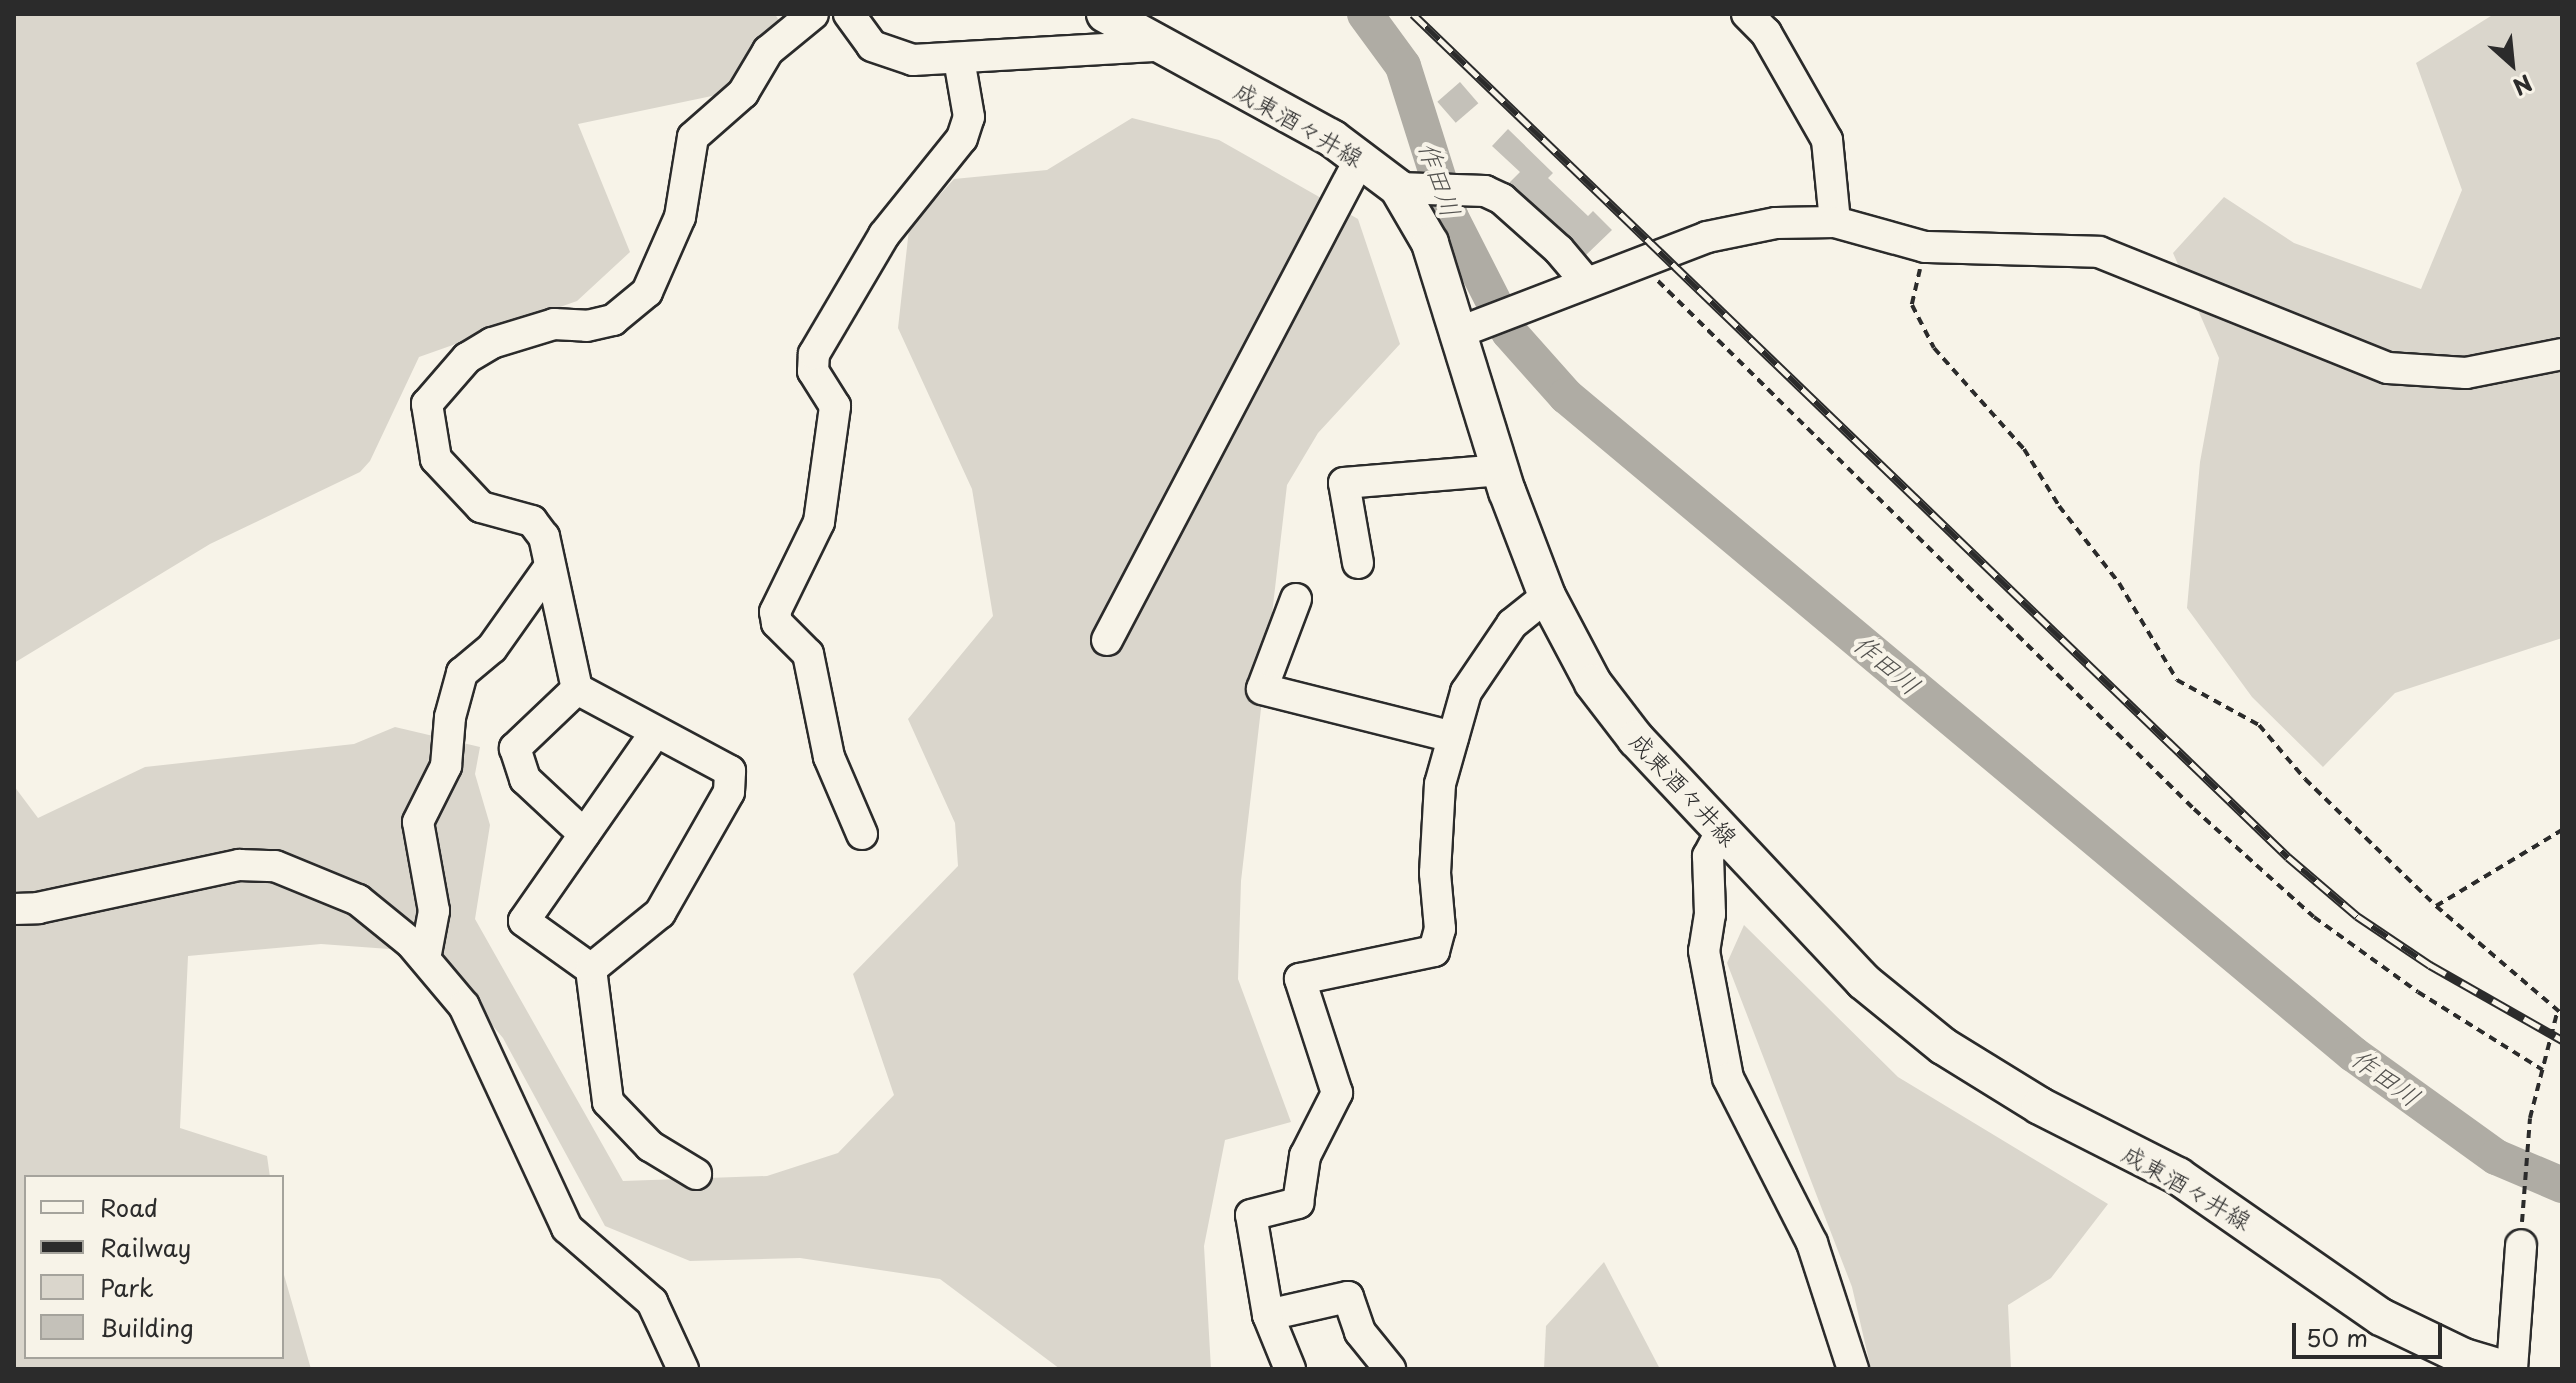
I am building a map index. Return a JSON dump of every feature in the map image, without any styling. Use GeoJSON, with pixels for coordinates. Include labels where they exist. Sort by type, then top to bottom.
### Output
{"type":"FeatureCollection","features":[{"type":"Feature","properties":{"kind":"main road","name":"成東酒々井線"},"geometry":{"type":"LineString","coordinates":[[1105,14],[1361,157],[1398,188],[1430,243],[1501,470],[1547,596],[1593,683],[1636,739],[1863,981],[1943,1046],[2040,1106],[2178,1176],[2381,1317],[2464,1357],[2504,1369]]}},
{"type":"Feature","properties":{"kind":"street"},"geometry":{"type":"LineString","coordinates":[[591,969],[660,913],[729,792],[730,771],[577,689],[548,569],[544,537],[532,521],[481,507],[436,459],[427,404],[467,358],[492,343],[554,324],[613,320],[647,292],[680,217],[693,137],[743,93],[768,51],[813,14]]}},
{"type":"Feature","properties":{"kind":"street"},"geometry":{"type":"LineString","coordinates":[[849,14],[872,46],[888,54],[913,60],[1158,46]]}},
{"type":"Feature","properties":{"kind":"street"},"geometry":{"type":"LineString","coordinates":[[1747,14],[1766,33],[1827,140],[1835,222]]}},
{"type":"Feature","properties":{"kind":"street"},"geometry":{"type":"LineString","coordinates":[[862,834],[829,757],[808,654],[777,623],[775,612],[819,522],[835,406],[813,371],[814,354],[884,235],[962,138],[969,117],[959,59]]}},
{"type":"Feature","properties":{"kind":"street"},"geometry":{"type":"LineString","coordinates":[[1107,640],[1361,157]]}},
{"type":"Feature","properties":{"kind":"street"},"geometry":{"type":"LineString","coordinates":[[1398,188],[1427,186],[1494,195],[1559,250],[1586,282]]}},
{"type":"Feature","properties":{"kind":"street"},"geometry":{"type":"LineString","coordinates":[[1460,332],[1707,237],[1776,223],[1835,222],[1925,247],[2099,252],[2388,368],[2466,373],[2562,354]]}},
{"type":"Feature","properties":{"kind":"street"},"geometry":{"type":"LineString","coordinates":[[1358,563],[1344,483],[1501,470]]}},
{"type":"Feature","properties":{"kind":"street"},"geometry":{"type":"LineString","coordinates":[[425,959],[434,911],[418,822],[446,766],[450,717],[462,673],[492,648],[548,569]]}},
{"type":"Feature","properties":{"kind":"street"},"geometry":{"type":"LineString","coordinates":[[1290,1369],[1268,1315],[1251,1215],[1298,1203],[1305,1156],[1337,1093],[1300,979],[1434,951],[1440,929],[1435,873],[1440,784],[1466,692],[1512,624],[1547,596]]}},
{"type":"Feature","properties":{"kind":"street"},"geometry":{"type":"LineString","coordinates":[[1296,599],[1262,689],[1453,737]]}},
{"type":"Feature","properties":{"kind":"street"},"geometry":{"type":"LineString","coordinates":[[577,689],[515,748],[525,779],[584,834]]}},
{"type":"Feature","properties":{"kind":"street"},"geometry":{"type":"LineString","coordinates":[[655,733],[524,921],[591,969],[608,1102],[650,1146],[696,1174]]}},
{"type":"Feature","properties":{"kind":"street"},"geometry":{"type":"LineString","coordinates":[[1722,830],[1708,856],[1710,914],[1704,951],[1728,1078],[1812,1243],[1853,1369]]}},
{"type":"Feature","properties":{"kind":"street"},"geometry":{"type":"LineString","coordinates":[[14,909],[38,908],[202,870],[275,866],[358,900],[425,959],[464,1006],[567,1228],[652,1302],[683,1369]]}},
{"type":"Feature","properties":{"kind":"street"},"geometry":{"type":"LineString","coordinates":[[2512,1369],[2521,1245]]}},
{"type":"Feature","properties":{"kind":"street"},"geometry":{"type":"LineString","coordinates":[[1268,1315],[1348,1297],[1360,1332],[1390,1369]]}},
{"type":"Feature","properties":{"kind":"path"},"geometry":{"type":"LineString","coordinates":[[1925,247],[1912,305],[1934,348],[2024,449],[2059,506],[2119,583],[2177,680],[2259,725],[2305,779],[2436,906],[2560,1013],[2530,1118],[2521,1245]]}},
{"type":"Feature","properties":{"kind":"path"},"geometry":{"type":"LineString","coordinates":[[1640,263],[2194,809],[2314,917],[2418,992],[2543,1070]]}},
{"type":"Feature","properties":{"kind":"path"},"geometry":{"type":"LineString","coordinates":[[2436,906],[2562,830]]}},
{"type":"Feature","properties":{"kind":"green space"},"geometry":{"type":"Polygon","coordinates":[[[14,14],[775,14],[784,29],[731,92],[578,124],[630,252],[577,301],[419,357],[370,461],[360,472],[210,544],[14,663],[14,14]]]}},
{"type":"Feature","properties":{"kind":"green space"},"geometry":{"type":"Polygon","coordinates":[[[2494,14],[2562,14],[2562,638],[2395,693],[2323,767],[2252,697],[2187,608],[2200,462],[2219,358],[2173,253],[2224,197],[2294,243],[2421,289],[2462,190],[2416,63],[2494,14]]]}},
{"type":"Feature","properties":{"kind":"green space"},"geometry":{"type":"Polygon","coordinates":[[[1132,118],[1219,140],[1358,219],[1400,344],[1318,433],[1287,485],[1241,881],[1238,979],[1291,1122],[1225,1140],[1204,1246],[1211,1369],[1060,1369],[940,1279],[800,1258],[690,1261],[605,1226],[503,1038],[430,952],[321,944],[188,956],[180,1128],[267,1156],[270,1175],[24,1175],[24,1359],[284,1359],[284,1275],[311,1369],[14,1369],[14,786],[38,818],[145,767],[354,744],[395,727],[480,747],[475,774],[490,825],[475,919],[623,1181],[767,1176],[838,1153],[894,1095],[853,974],[958,866],[955,823],[908,719],[993,616],[972,489],[898,328],[909,229],[954,179],[1047,170],[1132,118]]]}},
{"type":"Feature","properties":{"kind":"green space"},"geometry":{"type":"Polygon","coordinates":[[[1744,925],[1898,1077],[2108,1204],[2051,1278],[2008,1305],[2011,1369],[1871,1369],[1852,1287],[1727,963],[1744,925]]]}},
{"type":"Feature","properties":{"kind":"green space"},"geometry":{"type":"Polygon","coordinates":[[[1604,1262],[1660,1369],[1544,1369],[1546,1326],[1604,1262]]]}},
{"type":"Feature","properties":{"kind":"building"},"geometry":{"type":"Polygon","coordinates":[[[1460,82],[1478,103],[1456,123],[1437,102],[1460,82]]]}},
{"type":"Feature","properties":{"kind":"building"},"geometry":{"type":"Polygon","coordinates":[[[1508,129],[1553,173],[1548,178],[1588,216],[1593,211],[1612,230],[1586,255],[1509,183],[1520,172],[1492,146],[1508,129]]]}},
{"type":"Feature","properties":{"kind":"waterway","name":"作田川"},"geometry":{"type":"LineString","coordinates":[[1365,14],[1403,66],[1451,218],[1509,332],[1566,396],[2353,1054],[2496,1157],[2562,1185]]}},
{"type":"Feature","properties":{"kind":"railway"},"geometry":{"type":"LineString","coordinates":[[1413,14],[2288,857],[2357,916],[2430,965],[2562,1040]]}}]}
